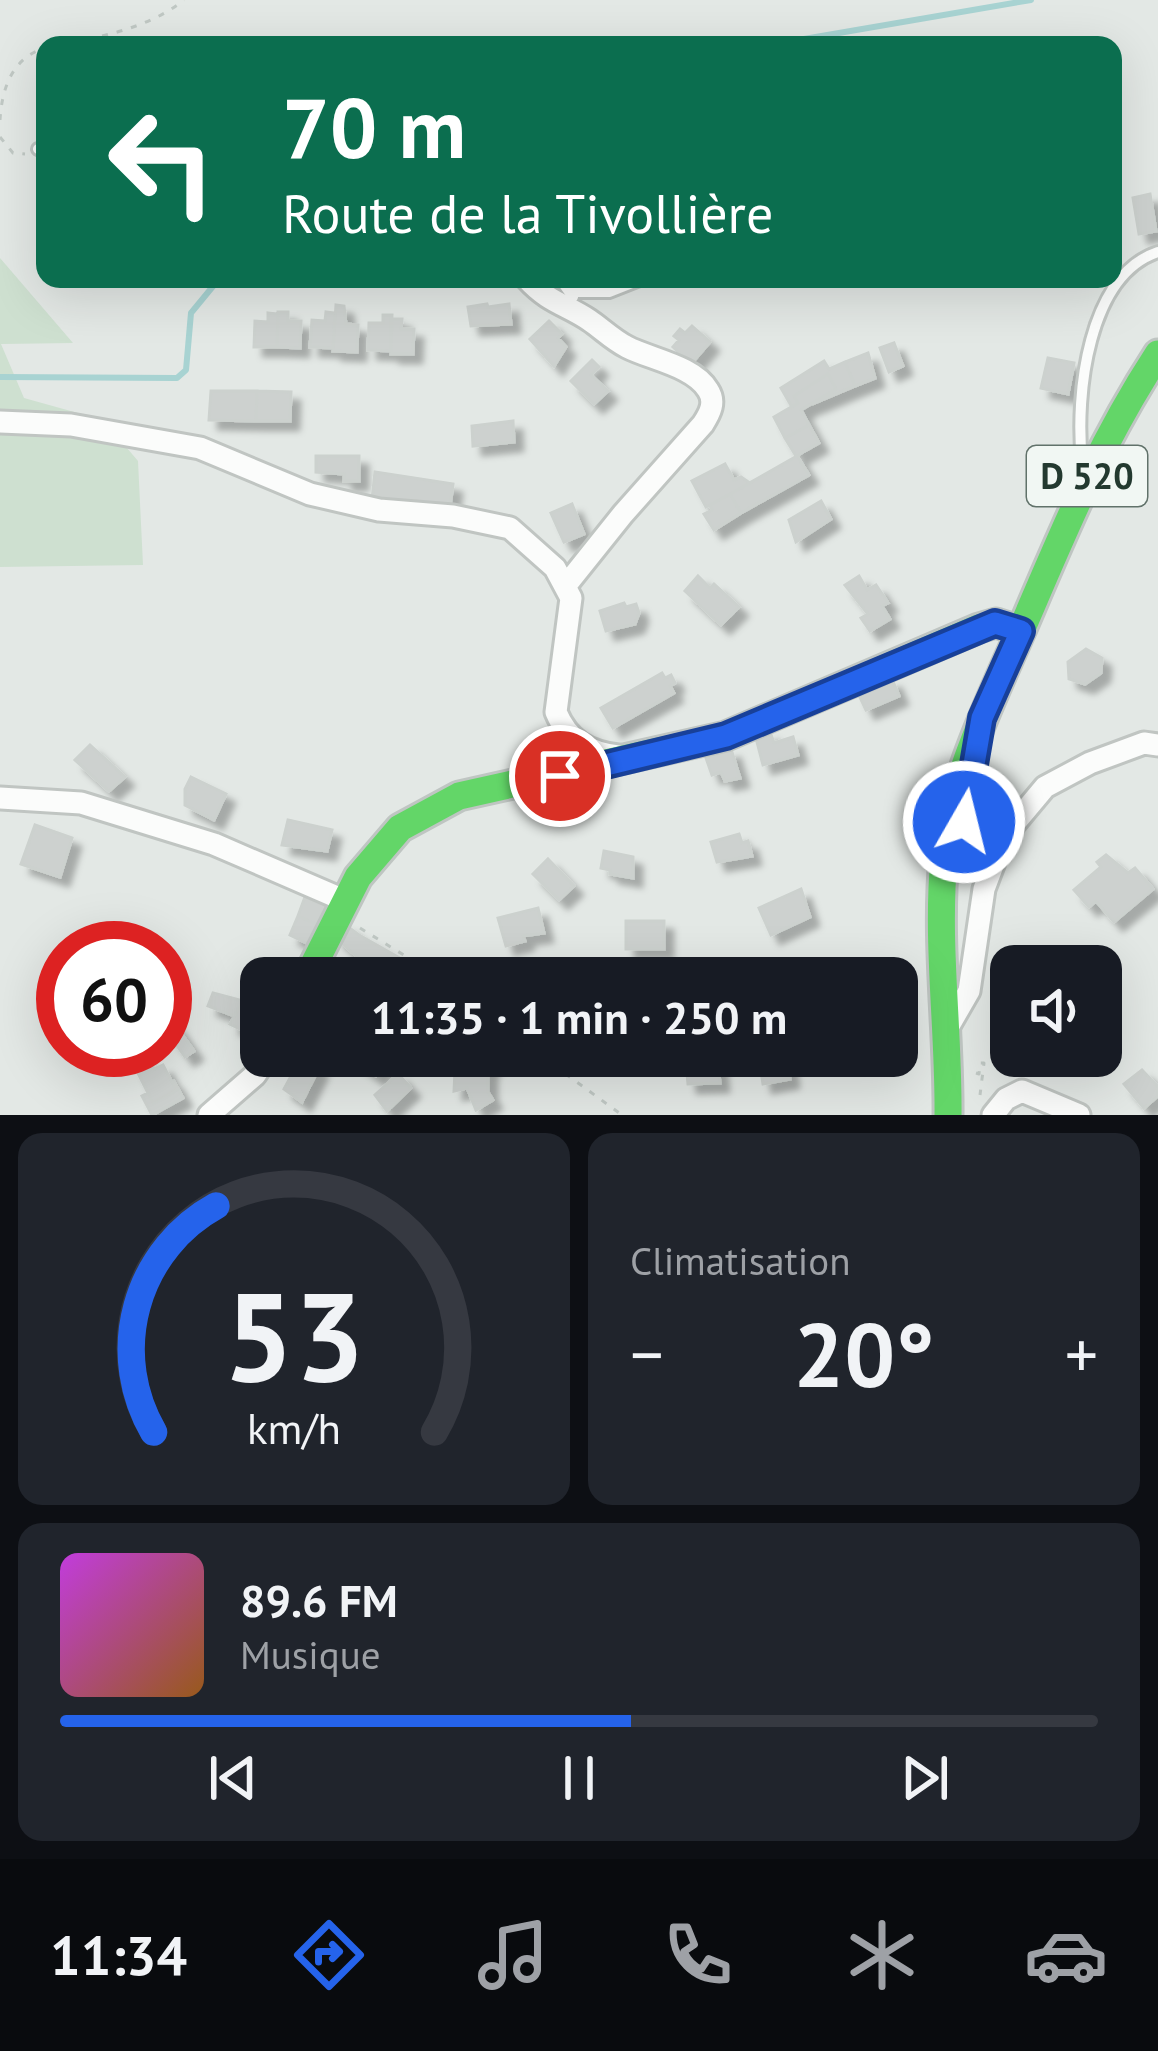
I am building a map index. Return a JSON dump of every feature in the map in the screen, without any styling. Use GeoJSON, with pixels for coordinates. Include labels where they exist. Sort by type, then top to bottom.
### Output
{"type":"FeatureCollection","features":[{"type":"Feature","properties":{"kind":"main road","name":"D 520"},"geometry":{"type":"LineString","coordinates":[[948,1115],[950,1024],[942,908],[944,857],[955,794],[982,718],[1084,481],[1158,354]]}},
{"type":"Feature","properties":{"kind":"main road"},"geometry":{"type":"LineString","coordinates":[[318,957],[358,877],[400,828],[459,796],[726,736],[995,623],[1021,631]]}},
{"type":"Feature","properties":{"kind":"main road","name":"D 520"},"geometry":{"type":"LineString","coordinates":[[967,1115],[971,1072],[962,850],[982,718]]}},
{"type":"Feature","properties":{"kind":"street"},"geometry":{"type":"LineString","coordinates":[[537,288],[555,305],[584,316],[624,345],[704,383],[712,396],[711,411],[703,424],[567,584]]}},
{"type":"Feature","properties":{"kind":"street"},"geometry":{"type":"LineString","coordinates":[[0,422],[71,424],[200,448],[310,494],[379,510],[492,522],[526,539],[567,584],[572,613],[556,712],[562,727],[593,752],[625,757]]}},
{"type":"Feature","properties":{"kind":"street"},"geometry":{"type":"LineString","coordinates":[[950,1024],[969,991],[984,889],[1004,836],[1045,787],[1144,742],[1158,745]]}},
{"type":"Feature","properties":{"kind":"street"},"geometry":{"type":"LineString","coordinates":[[0,798],[81,803],[214,844],[343,907]]}},
{"type":"Feature","properties":{"kind":"street"},"geometry":{"type":"LineString","coordinates":[[209,1115],[253,1077]]}},
{"type":"Feature","properties":{"kind":"street"},"geometry":{"type":"LineString","coordinates":[[993,1115],[1006,1099],[1022,1091],[1079,1115]]}},
{"type":"Feature","properties":{"kind":"lane"},"geometry":{"type":"LineString","coordinates":[[1122,275],[1130,264],[1158,252]]}},
{"type":"Feature","properties":{"kind":"lane"},"geometry":{"type":"LineString","coordinates":[[567,288],[584,316]]}},
{"type":"Feature","properties":{"kind":"lane"},"geometry":{"type":"LineString","coordinates":[[570,292],[619,288]]}},
{"type":"Feature","properties":{"kind":"lane"},"geometry":{"type":"LineString","coordinates":[[1084,481],[1081,448],[1087,366],[1105,299],[1113,288]]}},
{"type":"Feature","properties":{"kind":"path"},"geometry":{"type":"LineString","coordinates":[[102,36],[151,20],[184,0]]}},
{"type":"Feature","properties":{"kind":"path"},"geometry":{"type":"LineString","coordinates":[[0,120],[2,97],[18,64],[36,53]]}},
{"type":"Feature","properties":{"kind":"path"},"geometry":{"type":"LineString","coordinates":[[0,137],[13,153],[36,151]]}},
{"type":"Feature","properties":{"kind":"path"},"geometry":{"type":"LineString","coordinates":[[536,762],[528,757],[556,712]]}},
{"type":"Feature","properties":{"kind":"path"},"geometry":{"type":"LineString","coordinates":[[343,907],[385,946],[404,957]]}},
{"type":"Feature","properties":{"kind":"path"},"geometry":{"type":"LineString","coordinates":[[976,1057],[980,1063]]}},
{"type":"Feature","properties":{"kind":"path"},"geometry":{"type":"LineString","coordinates":[[570,1077],[622,1115]]}},
{"type":"Feature","properties":{"kind":"green space"},"geometry":{"type":"Polygon","coordinates":[[[0,258],[73,343],[1,344],[24,398],[103,420],[138,461],[143,565],[0,567],[0,258]]]}},
{"type":"Feature","properties":{"kind":"building"},"geometry":{"type":"Polygon","coordinates":[[[1150,194],[1156,231],[1139,234],[1133,198],[1150,194]]]}},
{"type":"Feature","properties":{"kind":"building"},"geometry":{"type":"Polygon","coordinates":[[[509,304],[511,324],[471,326],[468,307],[509,304]]]}},
{"type":"Feature","properties":{"kind":"building"},"geometry":{"type":"Polygon","coordinates":[[[336,305],[344,306],[346,324],[358,325],[357,352],[333,351],[336,305]]]}},
{"type":"Feature","properties":{"kind":"building"},"geometry":{"type":"Polygon","coordinates":[[[278,312],[288,312],[288,321],[301,321],[300,348],[277,347],[278,312]]]}},
{"type":"Feature","properties":{"kind":"building"},"geometry":{"type":"Polygon","coordinates":[[[326,312],[335,313],[333,348],[310,347],[312,320],[325,321],[326,312]]]}},
{"type":"Feature","properties":{"kind":"building"},"geometry":{"type":"Polygon","coordinates":[[[268,313],[278,314],[277,347],[254,347],[255,321],[268,322],[268,313]]]}},
{"type":"Feature","properties":{"kind":"building"},"geometry":{"type":"Polygon","coordinates":[[[383,315],[392,315],[391,351],[368,350],[369,323],[383,323],[383,315]]]}},
{"type":"Feature","properties":{"kind":"building"},"geometry":{"type":"Polygon","coordinates":[[[391,319],[402,319],[401,329],[414,329],[413,354],[391,354],[391,319]]]}},
{"type":"Feature","properties":{"kind":"building"},"geometry":{"type":"Polygon","coordinates":[[[549,321],[562,334],[558,338],[566,347],[554,366],[530,339],[549,321]]]}},
{"type":"Feature","properties":{"kind":"building"},"geometry":{"type":"Polygon","coordinates":[[[692,326],[710,342],[691,364],[673,347],[680,329],[685,333],[692,326]]]}},
{"type":"Feature","properties":{"kind":"building"},"geometry":{"type":"Polygon","coordinates":[[[894,343],[903,366],[889,372],[880,348],[894,343]]]}},
{"type":"Feature","properties":{"kind":"building"},"geometry":{"type":"Polygon","coordinates":[[[868,353],[875,378],[855,386],[845,362],[868,353]]]}},
{"type":"Feature","properties":{"kind":"building"},"geometry":{"type":"Polygon","coordinates":[[[1048,358],[1074,363],[1068,394],[1041,388],[1048,358]]]}},
{"type":"Feature","properties":{"kind":"building"},"geometry":{"type":"Polygon","coordinates":[[[592,360],[599,367],[591,375],[608,391],[594,404],[571,381],[592,360]]]}},
{"type":"Feature","properties":{"kind":"building"},"geometry":{"type":"Polygon","coordinates":[[[824,361],[829,369],[845,362],[855,386],[812,404],[836,389],[828,374],[794,396],[798,403],[792,407],[781,388],[824,361]]]}},
{"type":"Feature","properties":{"kind":"building"},"geometry":{"type":"Polygon","coordinates":[[[828,374],[836,389],[801,410],[809,425],[785,438],[774,417],[798,403],[794,396],[828,374]]]}},
{"type":"Feature","properties":{"kind":"building"},"geometry":{"type":"Polygon","coordinates":[[[211,391],[257,391],[256,421],[209,420],[211,391]]]}},
{"type":"Feature","properties":{"kind":"building"},"geometry":{"type":"Polygon","coordinates":[[[257,391],[291,392],[290,421],[256,421],[257,391]]]}},
{"type":"Feature","properties":{"kind":"building"},"geometry":{"type":"Polygon","coordinates":[[[513,421],[514,442],[473,446],[472,426],[513,421]]]}},
{"type":"Feature","properties":{"kind":"building"},"geometry":{"type":"Polygon","coordinates":[[[809,425],[819,443],[796,456],[785,438],[809,425]]]}},
{"type":"Feature","properties":{"kind":"building"},"geometry":{"type":"Polygon","coordinates":[[[316,456],[359,456],[359,481],[344,481],[344,474],[316,472],[316,456]]]}},
{"type":"Feature","properties":{"kind":"building"},"geometry":{"type":"Polygon","coordinates":[[[797,456],[809,475],[741,513],[730,494],[797,456]]]}},
{"type":"Feature","properties":{"kind":"building"},"geometry":{"type":"Polygon","coordinates":[[[725,464],[734,480],[741,477],[750,483],[706,507],[692,481],[725,464]]]}},
{"type":"Feature","properties":{"kind":"building"},"geometry":{"type":"Polygon","coordinates":[[[375,472],[453,484],[450,507],[372,500],[375,472]]]}},
{"type":"Feature","properties":{"kind":"building"},"geometry":{"type":"Polygon","coordinates":[[[730,494],[741,513],[714,530],[704,514],[730,494]]]}},
{"type":"Feature","properties":{"kind":"building"},"geometry":{"type":"Polygon","coordinates":[[[821,501],[831,519],[796,542],[789,520],[821,501]]]}},
{"type":"Feature","properties":{"kind":"building"},"geometry":{"type":"Polygon","coordinates":[[[572,504],[584,534],[564,542],[551,513],[572,504]]]}},
{"type":"Feature","properties":{"kind":"building"},"geometry":{"type":"Polygon","coordinates":[[[698,576],[739,607],[721,625],[685,591],[698,576]]]}},
{"type":"Feature","properties":{"kind":"building"},"geometry":{"type":"Polygon","coordinates":[[[859,576],[867,590],[876,585],[888,603],[882,606],[890,619],[870,631],[861,618],[868,614],[845,585],[859,576]]]}},
{"type":"Feature","properties":{"kind":"building"},"geometry":{"type":"Polygon","coordinates":[[[624,603],[626,607],[636,604],[635,624],[606,631],[600,611],[624,603]]]}},
{"type":"Feature","properties":{"kind":"building"},"geometry":{"type":"Polygon","coordinates":[[[1086,649],[1102,658],[1101,673],[1085,684],[1069,679],[1068,662],[1086,649]]]}},
{"type":"Feature","properties":{"kind":"building"},"geometry":{"type":"Polygon","coordinates":[[[662,673],[665,678],[671,675],[674,693],[613,728],[601,708],[662,673]]]}},
{"type":"Feature","properties":{"kind":"building"},"geometry":{"type":"Polygon","coordinates":[[[892,679],[899,696],[866,710],[858,693],[892,679]]]}},
{"type":"Feature","properties":{"kind":"building"},"geometry":{"type":"Polygon","coordinates":[[[770,732],[774,743],[793,737],[798,755],[763,765],[756,738],[770,732]]]}},
{"type":"Feature","properties":{"kind":"building"},"geometry":{"type":"Polygon","coordinates":[[[90,745],[125,777],[109,791],[75,760],[90,745]]]}},
{"type":"Feature","properties":{"kind":"building"},"geometry":{"type":"Polygon","coordinates":[[[731,749],[740,778],[725,781],[721,772],[712,775],[706,758],[731,749]]]}},
{"type":"Feature","properties":{"kind":"building"},"geometry":{"type":"Polygon","coordinates":[[[191,777],[226,794],[214,820],[185,805],[191,777]]]}},
{"type":"Feature","properties":{"kind":"building"},"geometry":{"type":"Polygon","coordinates":[[[288,820],[332,830],[327,851],[282,845],[288,820]]]}},
{"type":"Feature","properties":{"kind":"building"},"geometry":{"type":"Polygon","coordinates":[[[35,825],[72,838],[60,877],[21,864],[35,825]]]}},
{"type":"Feature","properties":{"kind":"building"},"geometry":{"type":"Polygon","coordinates":[[[739,834],[742,843],[748,841],[752,856],[717,862],[711,842],[739,834]]]}},
{"type":"Feature","properties":{"kind":"building"},"geometry":{"type":"Polygon","coordinates":[[[604,851],[633,857],[633,878],[601,868],[604,851]]]}},
{"type":"Feature","properties":{"kind":"building"},"geometry":{"type":"Polygon","coordinates":[[[1106,855],[1128,873],[1135,868],[1153,889],[1114,922],[1096,901],[1089,907],[1074,890],[1101,867],[1097,862],[1106,855]]]}},
{"type":"Feature","properties":{"kind":"building"},"geometry":{"type":"Polygon","coordinates":[[[548,859],[574,886],[559,900],[533,874],[548,859]]]}},
{"type":"Feature","properties":{"kind":"building"},"geometry":{"type":"Polygon","coordinates":[[[801,889],[810,917],[771,935],[759,908],[801,889]]]}},
{"type":"Feature","properties":{"kind":"building"},"geometry":{"type":"Polygon","coordinates":[[[305,897],[331,908],[323,927],[298,916],[305,897]]]}},
{"type":"Feature","properties":{"kind":"building"},"geometry":{"type":"Polygon","coordinates":[[[538,908],[544,933],[523,936],[525,941],[506,946],[498,918],[538,908]]]}},
{"type":"Feature","properties":{"kind":"building"},"geometry":{"type":"Polygon","coordinates":[[[298,916],[323,927],[315,947],[290,935],[298,916]]]}},
{"type":"Feature","properties":{"kind":"building"},"geometry":{"type":"Polygon","coordinates":[[[626,921],[664,921],[664,949],[626,949],[626,921]]]}},
{"type":"Feature","properties":{"kind":"building"},"geometry":{"type":"Polygon","coordinates":[[[344,924],[398,957],[358,957],[335,937],[344,924]]]}},
{"type":"Feature","properties":{"kind":"building"},"geometry":{"type":"Polygon","coordinates":[[[213,993],[240,1000],[234,1016],[208,1006],[213,993]]]}},
{"type":"Feature","properties":{"kind":"building"},"geometry":{"type":"Polygon","coordinates":[[[240,1007],[240,1029],[230,1024],[240,1007]]]}},
{"type":"Feature","properties":{"kind":"building"},"geometry":{"type":"Polygon","coordinates":[[[1142,1070],[1158,1087],[1158,1096],[1144,1108],[1124,1084],[1142,1070]]]}},
{"type":"Feature","properties":{"kind":"building"},"geometry":{"type":"Polygon","coordinates":[[[140,1077],[169,1077],[176,1090],[153,1103],[140,1077]]]}},
{"type":"Feature","properties":{"kind":"building"},"geometry":{"type":"Polygon","coordinates":[[[291,1077],[314,1077],[302,1102],[284,1089],[291,1077]]]}},
{"type":"Feature","properties":{"kind":"building"},"geometry":{"type":"Polygon","coordinates":[[[395,1077],[411,1088],[387,1111],[375,1095],[395,1077]]]}},
{"type":"Feature","properties":{"kind":"building"},"geometry":{"type":"Polygon","coordinates":[[[455,1077],[488,1077],[493,1100],[476,1110],[467,1088],[454,1091],[455,1077]]]}},
{"type":"Feature","properties":{"kind":"building"},"geometry":{"type":"Polygon","coordinates":[[[687,1077],[719,1077],[720,1083],[688,1084],[687,1077]]]}},
{"type":"Feature","properties":{"kind":"building"},"geometry":{"type":"Polygon","coordinates":[[[762,1077],[790,1077],[790,1079],[763,1084],[762,1077]]]}},
{"type":"Feature","properties":{"kind":"building"},"geometry":{"type":"Polygon","coordinates":[[[173,1080],[183,1098],[152,1115],[142,1096],[148,1093],[153,1103],[176,1090],[173,1080]]]}},
{"type":"Feature","properties":{"kind":"waterway"},"geometry":{"type":"LineString","coordinates":[[821,36],[1031,0]]}},
{"type":"Feature","properties":{"kind":"waterway"},"geometry":{"type":"LineString","coordinates":[[0,377],[177,378],[186,370],[191,313],[212,288]]}},
{"type":"Feature","properties":{"kind":"traffic: fast"},"geometry":{"type":"LineString","coordinates":[[948,1115],[942,890],[955,799],[984,715],[1067,525],[1117,422],[1158,354]]}},
{"type":"Feature","properties":{"kind":"traffic: fast"},"geometry":{"type":"LineString","coordinates":[[318,957],[358,877],[400,828],[459,796],[726,736],[979,628],[996,623],[1021,631]]}},
{"type":"Feature","properties":{"kind":"route"},"geometry":{"type":"LineString","coordinates":[[560,776],[726,736],[995,623],[1021,631],[982,718],[964,822]]}}]}
